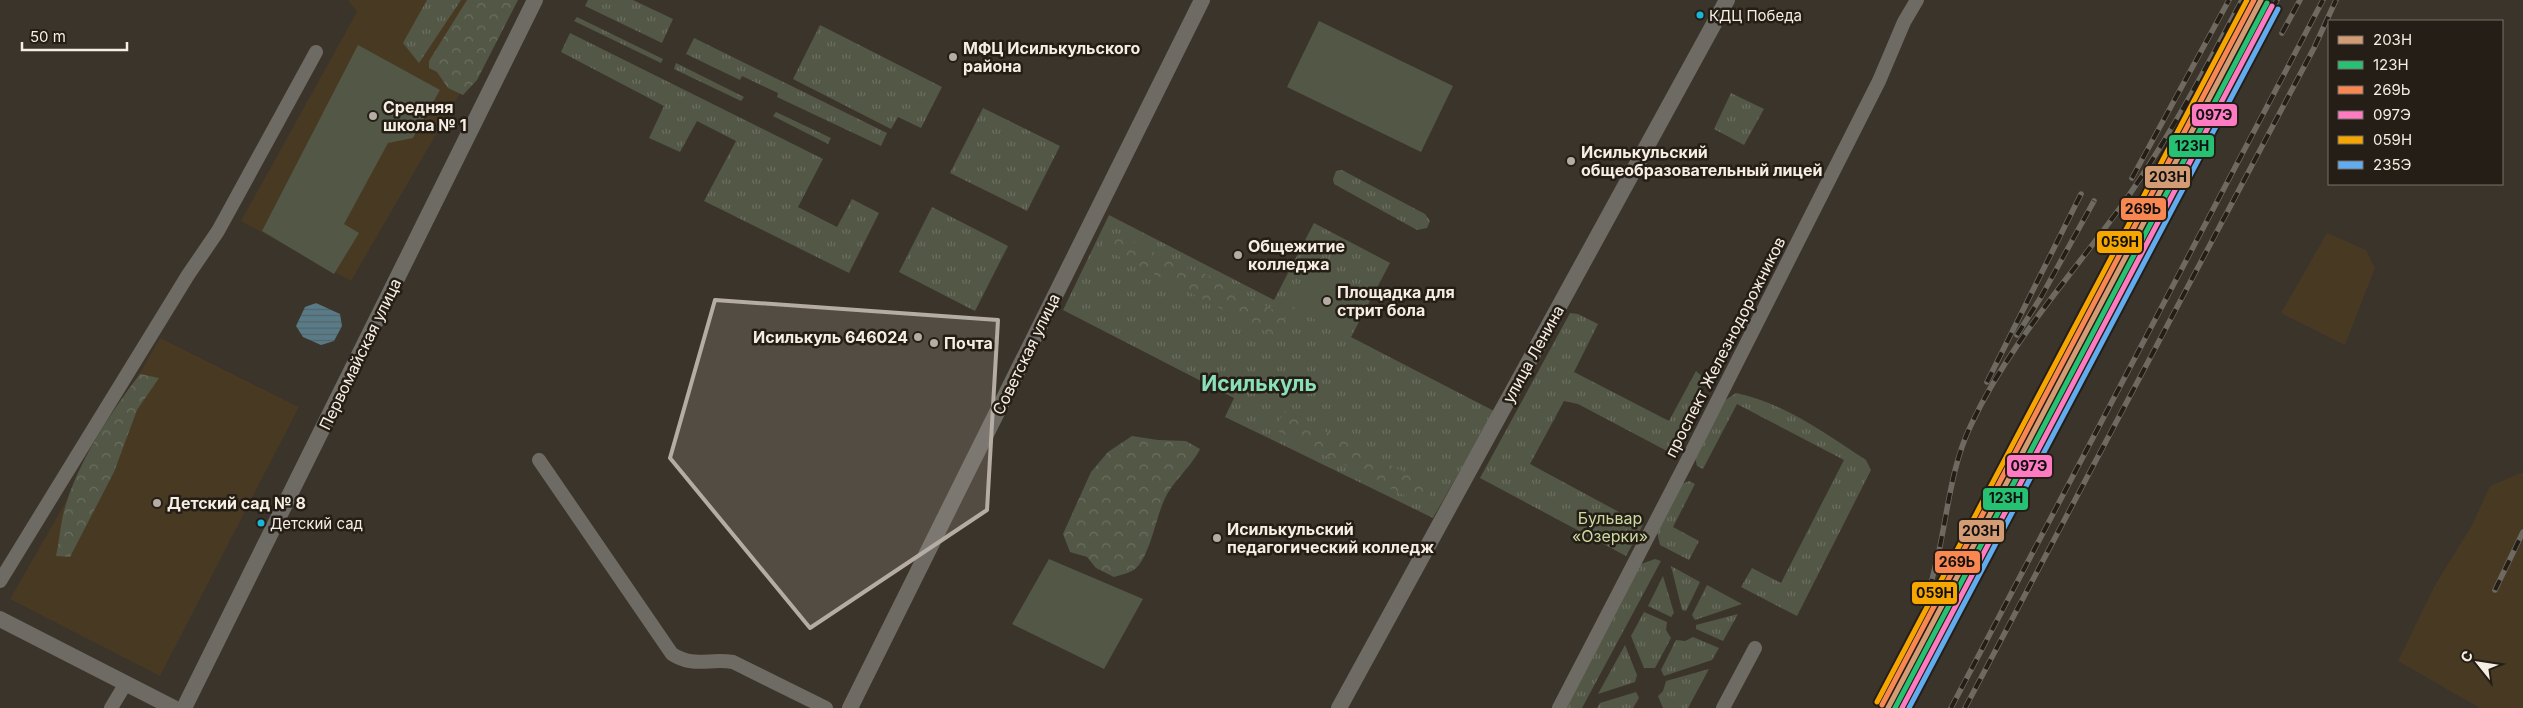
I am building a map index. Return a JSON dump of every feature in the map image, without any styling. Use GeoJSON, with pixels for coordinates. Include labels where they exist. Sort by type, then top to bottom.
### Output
{"type":"FeatureCollection","features":[{"type":"Feature","properties":{"kind":"street","name":"Первомайская улица"},"geometry":{"type":"LineString","coordinates":[[184,708],[535,0]]}},
{"type":"Feature","properties":{"kind":"street","name":"Советская улица"},"geometry":{"type":"LineString","coordinates":[[850,708],[1202,0]]}},
{"type":"Feature","properties":{"kind":"street","name":"улица Ленина"},"geometry":{"type":"LineString","coordinates":[[1339,708],[1727,0]]}},
{"type":"Feature","properties":{"kind":"street","name":"проспект Железнодорожников"},"geometry":{"type":"LineString","coordinates":[[1559,708],[1685,465],[1879,81],[1904,22],[1917,0]]}},
{"type":"Feature","properties":{"kind":"street"},"geometry":{"type":"LineString","coordinates":[[0,581],[188,275],[218,231],[316,52]]}},
{"type":"Feature","properties":{"kind":"street"},"geometry":{"type":"LineString","coordinates":[[539,460],[672,654],[684,661],[698,663],[718,659],[733,662],[826,708]]}},
{"type":"Feature","properties":{"kind":"street"},"geometry":{"type":"LineString","coordinates":[[0,619],[174,708]]}},
{"type":"Feature","properties":{"kind":"street"},"geometry":{"type":"LineString","coordinates":[[1723,708],[1755,648]]}},
{"type":"Feature","properties":{"kind":"street"},"geometry":{"type":"LineString","coordinates":[[112,708],[126,683]]}},
{"type":"Feature","properties":{"kind":"highlighted area"},"geometry":{"type":"Polygon","coordinates":[[[715,300],[998,320],[987,510],[810,628],[670,458],[715,300]]]}},
{"type":"Feature","properties":{"kind":"shaded area","name":"Средняя школа № 1"},"geometry":{"type":"Polygon","coordinates":[[[348,0],[514,0],[351,281],[241,221],[357,12],[348,0]]]}},
{"type":"Feature","properties":{"kind":"shaded area"},"geometry":{"type":"Polygon","coordinates":[[[2327,233],[2366,250],[2375,268],[2345,345],[2281,313],[2327,233]]]}},
{"type":"Feature","properties":{"kind":"shaded area","name":"Детский сад № 8"},"geometry":{"type":"Polygon","coordinates":[[[160,338],[299,407],[160,676],[10,599],[160,338]]]}},
{"type":"Feature","properties":{"kind":"shaded area"},"geometry":{"type":"Polygon","coordinates":[[[2523,472],[2523,708],[2480,708],[2398,661],[2434,587],[2472,525],[2490,486],[2523,472]]]}},
{"type":"Feature","properties":{"kind":"green space"},"geometry":{"type":"Polygon","coordinates":[[[427,0],[461,0],[419,63],[403,43],[427,0]]]}},
{"type":"Feature","properties":{"kind":"green space"},"geometry":{"type":"Polygon","coordinates":[[[467,0],[518,0],[477,80],[463,95],[448,88],[437,72],[429,68],[429,61],[467,0]]]}},
{"type":"Feature","properties":{"kind":"green space"},"geometry":{"type":"Polygon","coordinates":[[[588,0],[633,0],[673,19],[662,43],[585,6],[588,0]]]}},
{"type":"Feature","properties":{"kind":"green space"},"geometry":{"type":"Polygon","coordinates":[[[577,17],[663,59],[661,63],[574,21],[577,17]]]}},
{"type":"Feature","properties":{"kind":"green space"},"geometry":{"type":"Polygon","coordinates":[[[1319,21],[1453,86],[1421,152],[1287,87],[1319,21]]]}},
{"type":"Feature","properties":{"kind":"green space"},"geometry":{"type":"Polygon","coordinates":[[[820,25],[942,87],[921,128],[898,117],[891,129],[793,79],[820,25]]]}},
{"type":"Feature","properties":{"kind":"green space"},"geometry":{"type":"Polygon","coordinates":[[[570,33],[823,159],[798,207],[837,227],[852,199],[879,213],[849,273],[704,201],[736,141],[697,121],[680,152],[649,138],[664,106],[561,52],[570,33]]]}},
{"type":"Feature","properties":{"kind":"green space"},"geometry":{"type":"Polygon","coordinates":[[[694,38],[887,133],[881,146],[777,97],[778,93],[742,76],[740,80],[686,54],[694,38]]]}},
{"type":"Feature","properties":{"kind":"green space"},"geometry":{"type":"Polygon","coordinates":[[[358,45],[440,90],[413,138],[388,143],[344,224],[359,233],[334,274],[262,231],[358,45]]]}},
{"type":"Feature","properties":{"kind":"green space"},"geometry":{"type":"Polygon","coordinates":[[[676,63],[744,97],[741,101],[674,69],[676,63]]]}},
{"type":"Feature","properties":{"kind":"green space"},"geometry":{"type":"Polygon","coordinates":[[[1731,93],[1764,109],[1744,145],[1714,129],[1731,93]]]}},
{"type":"Feature","properties":{"kind":"green space"},"geometry":{"type":"Polygon","coordinates":[[[983,108],[1060,146],[1027,211],[950,173],[983,108]]]}},
{"type":"Feature","properties":{"kind":"green space"},"geometry":{"type":"Polygon","coordinates":[[[776,112],[831,138],[828,144],[773,116],[776,112]]]}},
{"type":"Feature","properties":{"kind":"green space"},"geometry":{"type":"Polygon","coordinates":[[[1342,170],[1425,214],[1430,221],[1427,228],[1417,230],[1334,184],[1333,179],[1336,171],[1342,170]]]}},
{"type":"Feature","properties":{"kind":"green space"},"geometry":{"type":"Polygon","coordinates":[[[932,207],[1008,246],[975,311],[899,272],[932,207]]]}},
{"type":"Feature","properties":{"kind":"green space"},"geometry":{"type":"Polygon","coordinates":[[[1109,215],[1274,300],[1314,223],[1390,263],[1351,337],[1494,411],[1433,518],[1225,417],[1234,398],[1063,310],[1109,215]]]}},
{"type":"Feature","properties":{"kind":"green space"},"geometry":{"type":"Polygon","coordinates":[[[1115,233],[1181,266],[1216,278],[1282,315],[1290,326],[1286,337],[1272,335],[1101,247],[1107,238],[1115,233]]]}},
{"type":"Feature","properties":{"kind":"green space","name":"Площадка для стрит бола"},"geometry":{"type":"Polygon","coordinates":[[[1310,266],[1366,298],[1344,336],[1288,304],[1310,266]]]}},
{"type":"Feature","properties":{"kind":"green space","name":"Бульвар «Озерки»"},"geometry":{"type":"Polygon","coordinates":[[[1570,313],[1578,314],[1598,324],[1574,372],[1669,421],[1696,371],[1705,379],[1667,451],[1578,404],[1564,401],[1530,464],[1643,525],[1626,556],[1480,478],[1570,313]]]}},
{"type":"Feature","properties":{"kind":"green space"},"geometry":{"type":"Polygon","coordinates":[[[140,374],[159,378],[137,410],[114,472],[70,557],[56,556],[63,515],[76,478],[106,423],[140,374]]]}},
{"type":"Feature","properties":{"kind":"green space"},"geometry":{"type":"Polygon","coordinates":[[[1736,393],[1771,404],[1804,420],[1866,460],[1871,470],[1797,616],[1741,587],[1752,568],[1781,583],[1844,460],[1737,404],[1703,469],[1697,466],[1695,457],[1724,401],[1736,393]]]}},
{"type":"Feature","properties":{"kind":"green space"},"geometry":{"type":"Polygon","coordinates":[[[1285,411],[1430,485],[1432,489],[1426,503],[1423,505],[1274,429],[1285,411]]]}},
{"type":"Feature","properties":{"kind":"green space"},"geometry":{"type":"Polygon","coordinates":[[[1132,436],[1158,440],[1186,441],[1200,449],[1166,495],[1141,563],[1131,571],[1114,577],[1096,568],[1087,557],[1070,552],[1063,534],[1091,472],[1108,452],[1132,436]]]}},
{"type":"Feature","properties":{"kind":"green space"},"geometry":{"type":"Polygon","coordinates":[[[1689,481],[1695,484],[1673,527],[1699,541],[1689,560],[1660,545],[1657,532],[1682,484],[1689,481]]]}},
{"type":"Feature","properties":{"kind":"green space"},"geometry":{"type":"Polygon","coordinates":[[[1049,559],[1143,599],[1104,669],[1012,624],[1049,559]]]}},
{"type":"Feature","properties":{"kind":"green space"},"geometry":{"type":"Polygon","coordinates":[[[1655,559],[1661,561],[1582,708],[1564,708],[1641,564],[1655,559]]]}},
{"type":"Feature","properties":{"kind":"green space"},"geometry":{"type":"Polygon","coordinates":[[[1671,566],[1700,582],[1686,611],[1682,610],[1671,566]]]}},
{"type":"Feature","properties":{"kind":"green space"},"geometry":{"type":"Polygon","coordinates":[[[1663,576],[1674,613],[1671,617],[1648,606],[1663,576]]]}},
{"type":"Feature","properties":{"kind":"green space"},"geometry":{"type":"Polygon","coordinates":[[[1707,585],[1742,604],[1695,620],[1692,615],[1707,585]]]}},
{"type":"Feature","properties":{"kind":"green space"},"geometry":{"type":"Polygon","coordinates":[[[1644,612],[1667,622],[1666,630],[1671,638],[1655,668],[1644,668],[1631,636],[1644,612]]]}},
{"type":"Feature","properties":{"kind":"green space"},"geometry":{"type":"Polygon","coordinates":[[[1738,614],[1723,641],[1696,629],[1696,625],[1738,614]]]}},
{"type":"Feature","properties":{"kind":"green space"},"geometry":{"type":"Polygon","coordinates":[[[1693,637],[1719,648],[1712,660],[1664,676],[1661,670],[1676,640],[1685,641],[1693,637]]]}},
{"type":"Feature","properties":{"kind":"green space"},"geometry":{"type":"Polygon","coordinates":[[[1625,645],[1637,675],[1635,682],[1598,694],[1625,645]]]}},
{"type":"Feature","properties":{"kind":"green space"},"geometry":{"type":"Polygon","coordinates":[[[1709,669],[1688,708],[1663,708],[1658,696],[1663,691],[1666,681],[1709,669]]]}},
{"type":"Feature","properties":{"kind":"green space"},"geometry":{"type":"Polygon","coordinates":[[[1636,692],[1639,698],[1633,708],[1597,708],[1600,703],[1636,692]]]}},
{"type":"Feature","properties":{"kind":"water"},"geometry":{"type":"Polygon","coordinates":[[[316,303],[340,314],[342,326],[334,341],[321,345],[303,337],[296,326],[305,307],[316,303]]]}},
{"type":"Feature","properties":{"kind":"railway"},"geometry":{"type":"LineString","coordinates":[[2132,178],[2229,0]]}},
{"type":"Feature","properties":{"kind":"railway"},"geometry":{"type":"LineString","coordinates":[[1895,694],[1925,605],[1939,551],[1959,455],[1971,425],[1986,395],[2023,337],[2125,201],[2157,153],[2242,0]]}},
{"type":"Feature","properties":{"kind":"railway"},"geometry":{"type":"LineString","coordinates":[[1902,708],[2277,0]]}},
{"type":"Feature","properties":{"kind":"railway"},"geometry":{"type":"LineString","coordinates":[[2282,33],[2300,0]]}},
{"type":"Feature","properties":{"kind":"railway"},"geometry":{"type":"LineString","coordinates":[[1951,708],[2323,0]]}},
{"type":"Feature","properties":{"kind":"railway"},"geometry":{"type":"LineString","coordinates":[[1965,708],[2314,48],[2336,0]]}},
{"type":"Feature","properties":{"kind":"railway"},"geometry":{"type":"LineString","coordinates":[[1987,382],[2081,194]]}},
{"type":"Feature","properties":{"kind":"railway"},"geometry":{"type":"LineString","coordinates":[[2017,335],[2041,297],[2094,201]]}},
{"type":"Feature","properties":{"kind":"railway"},"geometry":{"type":"LineString","coordinates":[[2495,590],[2523,532]]}},
{"type":"Feature","properties":{"kind":"transit line","name":"059Н"},"geometry":{"type":"LineString","coordinates":[[1877,702],[2247,0]]}},
{"type":"Feature","properties":{"kind":"transit line","name":"269Ь"},"geometry":{"type":"LineString","coordinates":[[1882,705],[2254,0]]}},
{"type":"Feature","properties":{"kind":"transit line","name":"203Н"},"geometry":{"type":"LineString","coordinates":[[1888,708],[2261,0]]}},
{"type":"Feature","properties":{"kind":"transit line","name":"123Н"},"geometry":{"type":"LineString","coordinates":[[1895,708],[2267,3]]}},
{"type":"Feature","properties":{"kind":"transit line","name":"097Э"},"geometry":{"type":"LineString","coordinates":[[1902,708],[2272,6]]}},
{"type":"Feature","properties":{"kind":"transit line","name":"235Э"},"geometry":{"type":"LineString","coordinates":[[1909,708],[2278,9]]}},
{"type":"Feature","properties":{"kind":"place","name":"КДЦ Победа"},"geometry":{"type":"Point","coordinates":[1700,15]}},
{"type":"Feature","properties":{"kind":"place","name":"МФЦ Исилькульского района"},"geometry":{"type":"Point","coordinates":[953,57]}},
{"type":"Feature","properties":{"kind":"place","name":"Средняя школа № 1"},"geometry":{"type":"Point","coordinates":[373,116]}},
{"type":"Feature","properties":{"kind":"place","name":"Исилькульский общеобразовательный лицей"},"geometry":{"type":"Point","coordinates":[1571,161]}},
{"type":"Feature","properties":{"kind":"place","name":"Общежитие колледжа"},"geometry":{"type":"Point","coordinates":[1238,255]}},
{"type":"Feature","properties":{"kind":"place","name":"Площадка для стрит бола"},"geometry":{"type":"Point","coordinates":[1327,301]}},
{"type":"Feature","properties":{"kind":"place","name":"Исилькуль 646024"},"geometry":{"type":"Point","coordinates":[918,337]}},
{"type":"Feature","properties":{"kind":"place","name":"Почта"},"geometry":{"type":"Point","coordinates":[934,343]}},
{"type":"Feature","properties":{"kind":"place","name":"Детский сад № 8"},"geometry":{"type":"Point","coordinates":[157,503]}},
{"type":"Feature","properties":{"kind":"place","name":"Детский сад"},"geometry":{"type":"Point","coordinates":[261,523]}},
{"type":"Feature","properties":{"kind":"place","name":"Исилькульский педагогический колледж"},"geometry":{"type":"Point","coordinates":[1217,538]}},
{"type":"Feature","properties":{"kind":"district","name":"Исилькуль"},"geometry":{"type":"Point","coordinates":[1259,384]}}]}
